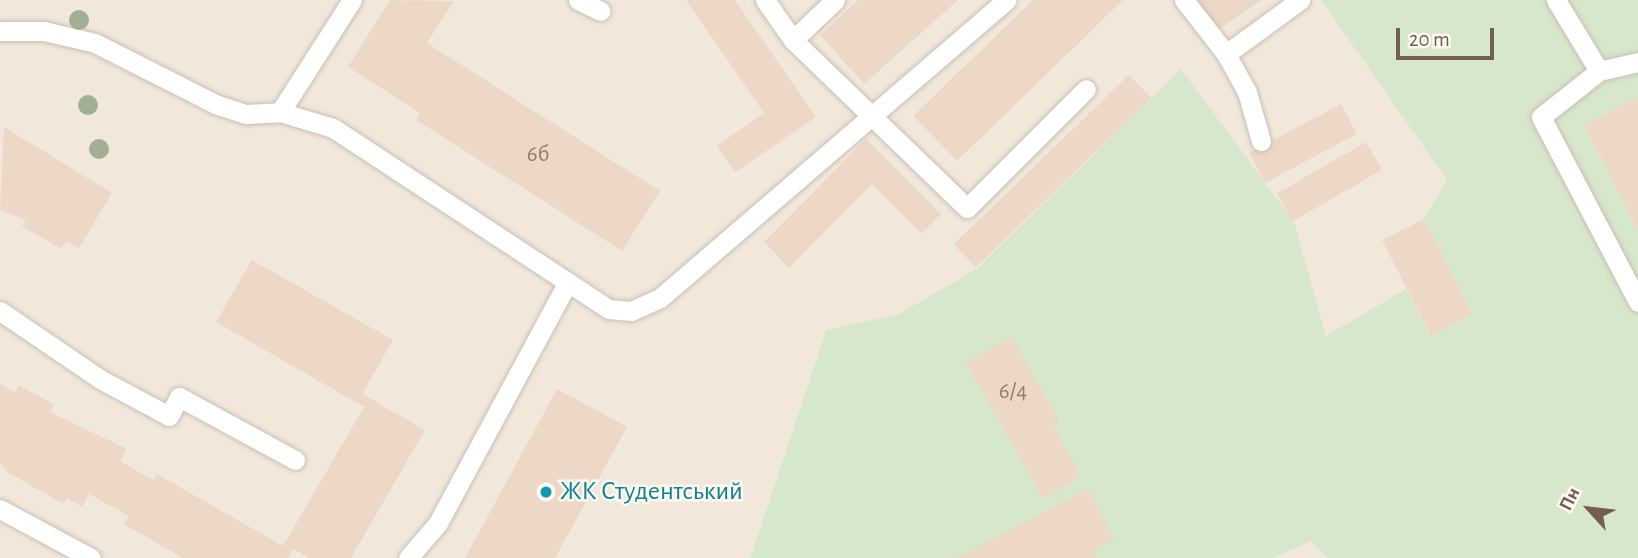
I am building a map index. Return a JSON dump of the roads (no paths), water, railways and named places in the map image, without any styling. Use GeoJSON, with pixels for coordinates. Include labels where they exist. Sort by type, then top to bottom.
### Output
{"type":"FeatureCollection","features":[{"type":"Feature","properties":{"kind":"lane"},"geometry":{"type":"LineString","coordinates":[[280,112],[352,0]]}},
{"type":"Feature","properties":{"kind":"lane"},"geometry":{"type":"LineString","coordinates":[[578,0],[601,11]]}},
{"type":"Feature","properties":{"kind":"lane"},"geometry":{"type":"LineString","coordinates":[[765,0],[793,40],[870,119],[967,208],[1086,89]]}},
{"type":"Feature","properties":{"kind":"lane"},"geometry":{"type":"LineString","coordinates":[[793,40],[835,0]]}},
{"type":"Feature","properties":{"kind":"lane"},"geometry":{"type":"LineString","coordinates":[[0,31],[44,31],[95,43],[215,104],[246,114],[280,112],[333,128],[609,309],[631,311],[660,298],[1007,0]]}},
{"type":"Feature","properties":{"kind":"lane"},"geometry":{"type":"LineString","coordinates":[[1184,0],[1226,54],[1247,92],[1261,141]]}},
{"type":"Feature","properties":{"kind":"lane"},"geometry":{"type":"LineString","coordinates":[[1226,54],[1300,0]]}},
{"type":"Feature","properties":{"kind":"lane"},"geometry":{"type":"LineString","coordinates":[[1556,0],[1599,71]]}},
{"type":"Feature","properties":{"kind":"lane"},"geometry":{"type":"LineString","coordinates":[[1638,62],[1599,71],[1541,117],[1638,302]]}},
{"type":"Feature","properties":{"kind":"lane"},"geometry":{"type":"LineString","coordinates":[[408,558],[438,523],[568,282]]}},
{"type":"Feature","properties":{"kind":"lane"},"geometry":{"type":"LineString","coordinates":[[0,311],[100,379],[169,416],[179,397],[295,460]]}},
{"type":"Feature","properties":{"kind":"lane"},"geometry":{"type":"LineString","coordinates":[[0,509],[91,558]]}},
{"type":"Feature","properties":{"kind":"place","name":"ЖК Студентський"},"geometry":{"type":"Point","coordinates":[546,492]}}]}
